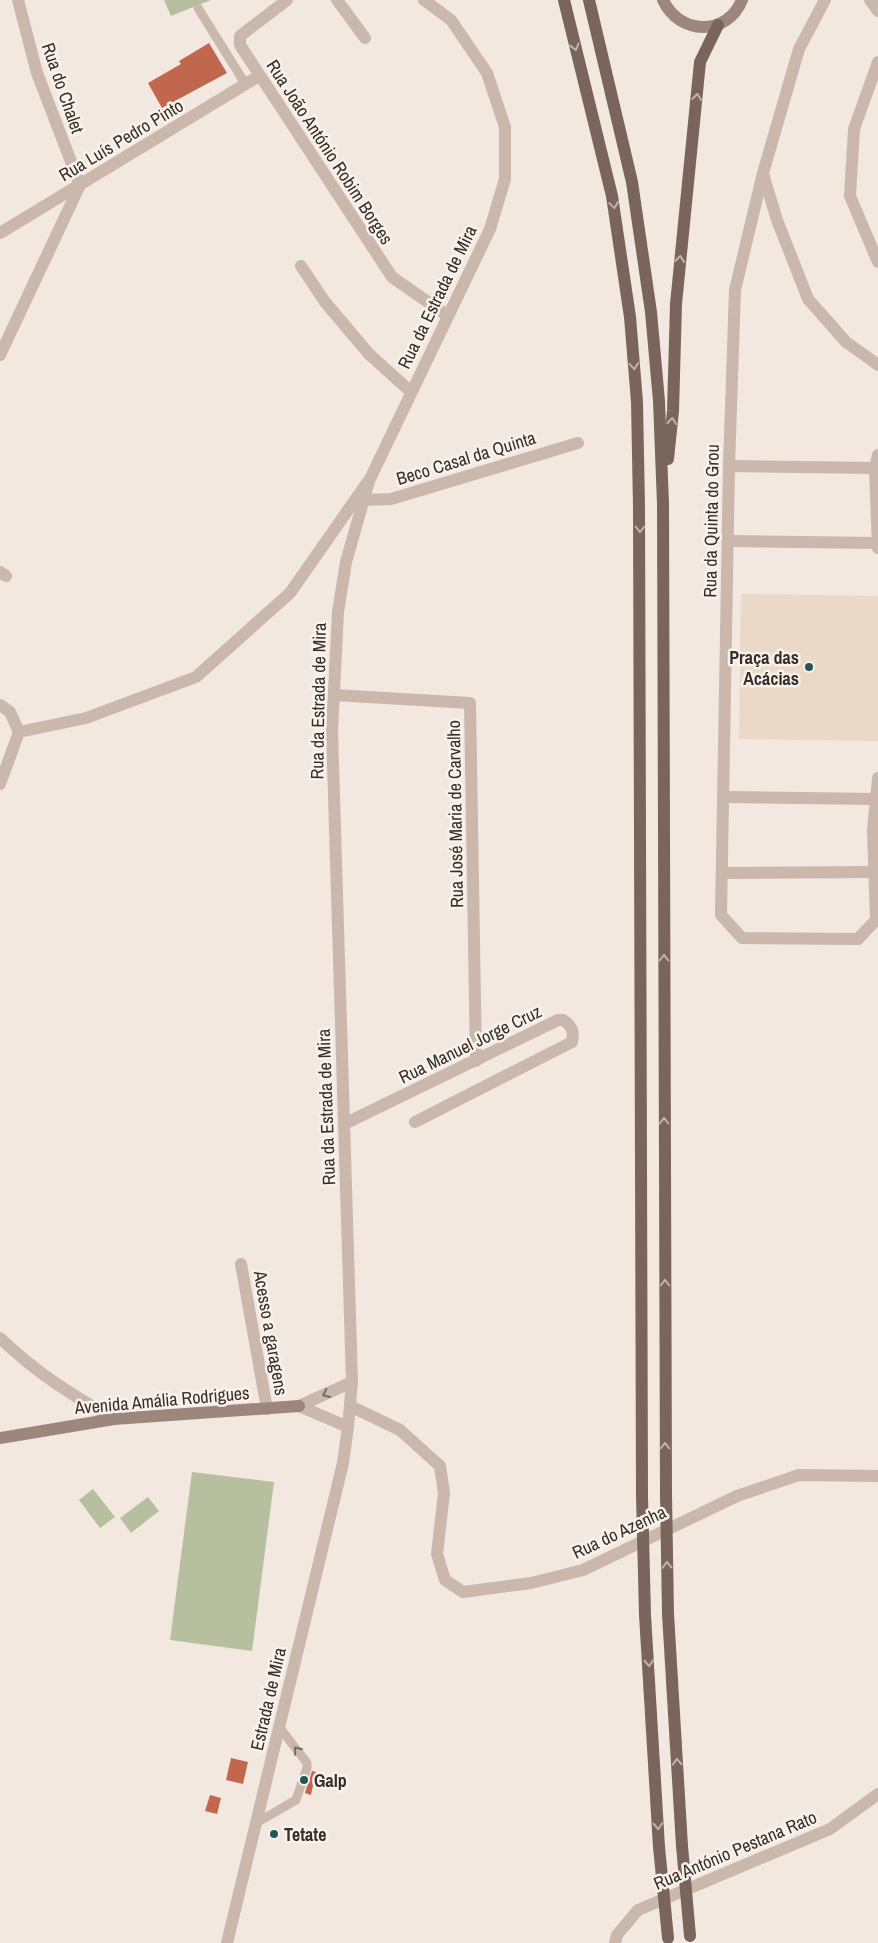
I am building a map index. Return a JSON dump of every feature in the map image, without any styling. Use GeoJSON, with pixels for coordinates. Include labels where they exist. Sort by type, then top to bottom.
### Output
{"type":"FeatureCollection","features":[{"type":"Feature","properties":{"kind":"main road"},"geometry":{"type":"LineString","coordinates":[[564,0],[612,196],[630,317],[637,402],[640,507],[642,1496],[645,1615],[659,1848],[668,1940]]}},
{"type":"Feature","properties":{"kind":"main road"},"geometry":{"type":"LineString","coordinates":[[589,0],[632,182],[651,312],[659,401],[663,504],[668,1614],[682,1846],[690,1940]]}},
{"type":"Feature","properties":{"kind":"main road"},"geometry":{"type":"LineString","coordinates":[[663,0],[672,15],[686,24],[702,28],[718,25],[732,16],[742,0]]}},
{"type":"Feature","properties":{"kind":"main road"},"geometry":{"type":"LineString","coordinates":[[663,504],[673,411],[676,304],[700,62],[718,25]]}},
{"type":"Feature","properties":{"kind":"main road","name":"Avenida Amália Rodrigues"},"geometry":{"type":"LineString","coordinates":[[0,1438],[114,1419],[299,1406]]}},
{"type":"Feature","properties":{"kind":"street","name":"Rua do Chalet"},"geometry":{"type":"LineString","coordinates":[[18,0],[37,74],[80,185]]}},
{"type":"Feature","properties":{"kind":"street","name":"Rua João António Robim Borges"},"geometry":{"type":"LineString","coordinates":[[287,0],[240,36],[240,45],[392,277],[448,316]]}},
{"type":"Feature","properties":{"kind":"street"},"geometry":{"type":"LineString","coordinates":[[337,0],[365,38]]}},
{"type":"Feature","properties":{"kind":"street","name":"Rua da Estrada de Mira"},"geometry":{"type":"LineString","coordinates":[[342,1463],[348,1427],[352,1382],[332,731],[341,596],[346,562],[369,480],[490,229],[505,179],[505,127],[487,73],[451,20],[424,0]]}},
{"type":"Feature","properties":{"kind":"street","name":"Rua da Quinta do Grou"},"geometry":{"type":"LineString","coordinates":[[825,0],[799,49],[762,173],[734,290],[721,915],[742,938],[858,939],[876,920],[874,872],[878,778]]}},
{"type":"Feature","properties":{"kind":"street"},"geometry":{"type":"LineString","coordinates":[[870,0],[878,11]]}},
{"type":"Feature","properties":{"kind":"street"},"geometry":{"type":"LineString","coordinates":[[878,62],[854,129],[850,196],[878,262]]}},
{"type":"Feature","properties":{"kind":"street","name":"Rua Luís Pedro Pinto"},"geometry":{"type":"LineString","coordinates":[[0,233],[259,76]]}},
{"type":"Feature","properties":{"kind":"street"},"geometry":{"type":"LineString","coordinates":[[762,173],[777,220],[808,299],[846,342],[878,365]]}},
{"type":"Feature","properties":{"kind":"street"},"geometry":{"type":"LineString","coordinates":[[0,355],[80,185]]}},
{"type":"Feature","properties":{"kind":"street"},"geometry":{"type":"LineString","coordinates":[[301,266],[325,302],[369,354],[411,392]]}},
{"type":"Feature","properties":{"kind":"street","name":"Beco Casal da Quinta"},"geometry":{"type":"LineString","coordinates":[[363,500],[391,499],[578,443]]}},
{"type":"Feature","properties":{"kind":"street"},"geometry":{"type":"LineString","coordinates":[[728,541],[877,545],[875,468],[878,455]]}},
{"type":"Feature","properties":{"kind":"street"},"geometry":{"type":"LineString","coordinates":[[729,466],[875,468]]}},
{"type":"Feature","properties":{"kind":"street"},"geometry":{"type":"LineString","coordinates":[[19,732],[86,718],[196,677],[290,593],[369,480]]}},
{"type":"Feature","properties":{"kind":"street","name":"Rua José Maria de Carvalho"},"geometry":{"type":"LineString","coordinates":[[334,695],[470,702],[476,1061]]}},
{"type":"Feature","properties":{"kind":"street"},"geometry":{"type":"LineString","coordinates":[[0,705],[10,712],[19,732],[0,784]]}},
{"type":"Feature","properties":{"kind":"street"},"geometry":{"type":"LineString","coordinates":[[723,797],[876,799]]}},
{"type":"Feature","properties":{"kind":"street"},"geometry":{"type":"LineString","coordinates":[[722,873],[874,872]]}},
{"type":"Feature","properties":{"kind":"street","name":"Rua Manuel Jorge Cruz"},"geometry":{"type":"LineString","coordinates":[[344,1124],[558,1020],[569,1024],[574,1032],[572,1042],[415,1122]]}},
{"type":"Feature","properties":{"kind":"street","name":"Acesso a garagens"},"geometry":{"type":"LineString","coordinates":[[241,1264],[267,1408]]}},
{"type":"Feature","properties":{"kind":"street"},"geometry":{"type":"LineString","coordinates":[[0,1338],[25,1362],[64,1390],[114,1419]]}},
{"type":"Feature","properties":{"kind":"street","name":"Avenida Amália Rodrigues"},"geometry":{"type":"LineString","coordinates":[[299,1406],[352,1382]]}},
{"type":"Feature","properties":{"kind":"street","name":"Avenida Amália Rodrigues"},"geometry":{"type":"LineString","coordinates":[[299,1406],[348,1427]]}},
{"type":"Feature","properties":{"kind":"street","name":"Rua do Azenha"},"geometry":{"type":"LineString","coordinates":[[350,1406],[400,1430],[440,1466],[444,1493],[437,1554],[445,1580],[463,1592],[531,1583],[583,1570],[737,1496],[798,1475],[878,1476]]}},
{"type":"Feature","properties":{"kind":"street","name":"Estrada de Mira"},"geometry":{"type":"LineString","coordinates":[[227,1943],[342,1463]]}},
{"type":"Feature","properties":{"kind":"street","name":"Rua António Pestana Rato"},"geometry":{"type":"LineString","coordinates":[[615,1943],[617,1935],[638,1910],[830,1829],[878,1794]]}},
{"type":"Feature","properties":{"kind":"lane"},"geometry":{"type":"LineString","coordinates":[[198,8],[246,85]]}},
{"type":"Feature","properties":{"kind":"lane"},"geometry":{"type":"LineString","coordinates":[[256,1823],[296,1800],[307,1768],[307,1763],[280,1728]]}},
{"type":"Feature","properties":{"kind":"green space"},"geometry":{"type":"Polygon","coordinates":[[[164,0],[211,0],[171,16],[164,0]]]}},
{"type":"Feature","properties":{"kind":"green space"},"geometry":{"type":"Polygon","coordinates":[[[192,1472],[274,1482],[252,1651],[170,1640],[192,1472]]]}},
{"type":"Feature","properties":{"kind":"green space"},"geometry":{"type":"Polygon","coordinates":[[[93,1489],[115,1517],[100,1528],[79,1500],[93,1489]]]}},
{"type":"Feature","properties":{"kind":"green space"},"geometry":{"type":"Polygon","coordinates":[[[148,1497],[159,1511],[131,1533],[120,1518],[148,1497]]]}},
{"type":"Feature","properties":{"kind":"shaded area","name":"Praça das Acácias"},"geometry":{"type":"Polygon","coordinates":[[[741,594],[878,596],[878,741],[739,739],[741,594]]]}},
{"type":"Feature","properties":{"kind":"building"},"geometry":{"type":"Polygon","coordinates":[[[209,43],[227,73],[162,108],[148,83],[181,64],[179,61],[209,43]]]}},
{"type":"Feature","properties":{"kind":"building"},"geometry":{"type":"Polygon","coordinates":[[[231,1758],[248,1762],[243,1784],[226,1780],[231,1758]]]}},
{"type":"Feature","properties":{"kind":"building"},"geometry":{"type":"Polygon","coordinates":[[[312,1771],[316,1772],[311,1795],[305,1793],[312,1771]]]}},
{"type":"Feature","properties":{"kind":"building"},"geometry":{"type":"Polygon","coordinates":[[[210,1795],[221,1798],[217,1814],[205,1811],[210,1795]]]}},
{"type":"Feature","properties":{"kind":"place","name":"Praça das Acácias"},"geometry":{"type":"Point","coordinates":[809,667]}},
{"type":"Feature","properties":{"kind":"place","name":"Galp"},"geometry":{"type":"Point","coordinates":[304,1780]}},
{"type":"Feature","properties":{"kind":"place","name":"Tetate"},"geometry":{"type":"Point","coordinates":[274,1834]}}]}
